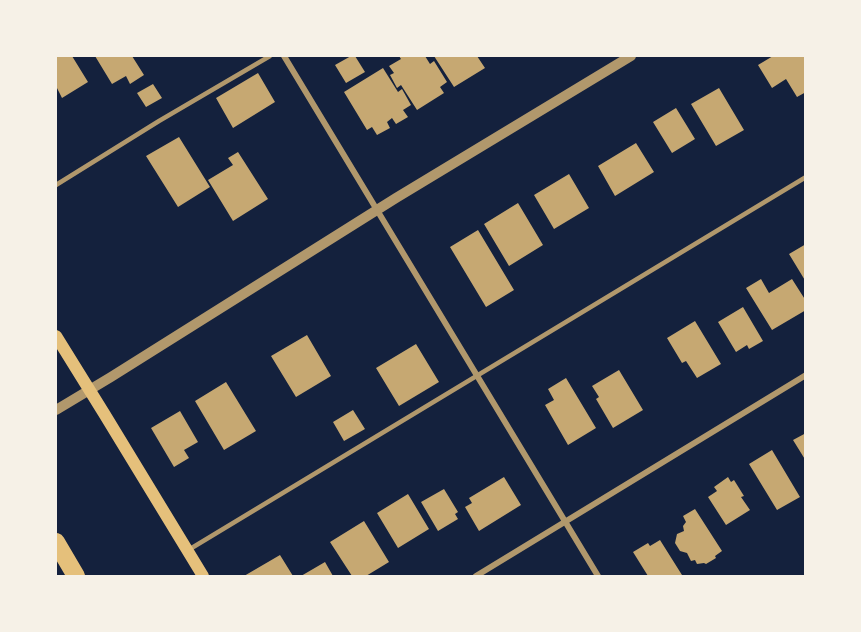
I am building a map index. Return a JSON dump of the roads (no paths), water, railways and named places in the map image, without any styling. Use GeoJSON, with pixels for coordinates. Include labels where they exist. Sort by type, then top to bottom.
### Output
{"type":"FeatureCollection","features":[{"type":"Feature","properties":{"kind":"highway"},"geometry":{"type":"LineString","coordinates":[[56,542],[76,576]]}},
{"type":"Feature","properties":{"kind":"main road"},"geometry":{"type":"LineString","coordinates":[[56,336],[203,576]]}},
{"type":"Feature","properties":{"kind":"street"},"geometry":{"type":"LineString","coordinates":[[284,56],[598,576]]}},
{"type":"Feature","properties":{"kind":"street"},"geometry":{"type":"LineString","coordinates":[[56,409],[376,210],[631,56]]}},
{"type":"Feature","properties":{"kind":"street"},"geometry":{"type":"LineString","coordinates":[[476,576],[806,375]]}},
{"type":"Feature","properties":{"kind":"lane"},"geometry":{"type":"LineString","coordinates":[[56,185],[270,56]]}},
{"type":"Feature","properties":{"kind":"lane"},"geometry":{"type":"LineString","coordinates":[[187,550],[806,177]]}}]}
